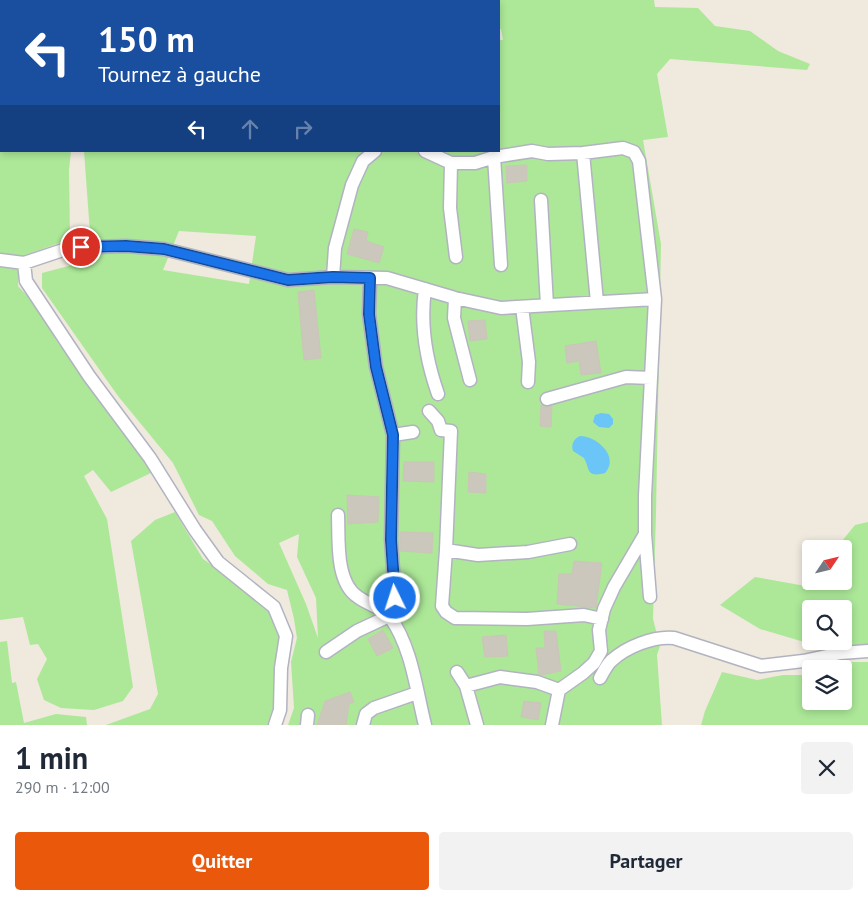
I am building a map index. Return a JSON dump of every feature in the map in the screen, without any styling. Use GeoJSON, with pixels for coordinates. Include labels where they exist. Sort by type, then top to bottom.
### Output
{"type":"FeatureCollection","features":[{"type":"Feature","properties":{"kind":"street"},"geometry":{"type":"LineString","coordinates":[[427,152],[451,163],[475,162],[532,151],[548,154],[583,153],[623,148],[634,152],[639,161],[654,298],[645,496],[645,534],[650,598]]}},
{"type":"Feature","properties":{"kind":"street"},"geometry":{"type":"LineString","coordinates":[[333,277],[335,248],[352,185],[363,161],[374,152]]}},
{"type":"Feature","properties":{"kind":"street"},"geometry":{"type":"LineString","coordinates":[[583,153],[597,302]]}},
{"type":"Feature","properties":{"kind":"street"},"geometry":{"type":"LineString","coordinates":[[494,157],[501,264]]}},
{"type":"Feature","properties":{"kind":"street"},"geometry":{"type":"LineString","coordinates":[[451,163],[450,208],[456,257]]}},
{"type":"Feature","properties":{"kind":"street"},"geometry":{"type":"LineString","coordinates":[[541,200],[547,305]]}},
{"type":"Feature","properties":{"kind":"street"},"geometry":{"type":"LineString","coordinates":[[0,260],[24,263],[69,248],[126,246],[164,249],[288,280],[333,277],[387,278],[455,298],[501,308],[654,298]]}},
{"type":"Feature","properties":{"kind":"street"},"geometry":{"type":"LineString","coordinates":[[24,263],[26,282],[89,376],[150,458],[195,530],[218,562],[274,607],[286,636],[281,668],[280,710],[274,725]]}},
{"type":"Feature","properties":{"kind":"street"},"geometry":{"type":"LineString","coordinates":[[326,652],[358,630],[389,616],[395,598],[391,540],[393,435],[376,367],[369,314],[370,278]]}},
{"type":"Feature","properties":{"kind":"street"},"geometry":{"type":"LineString","coordinates":[[424,289],[422,312],[425,336],[431,375],[438,394]]}},
{"type":"Feature","properties":{"kind":"street"},"geometry":{"type":"LineString","coordinates":[[455,298],[454,318],[470,380]]}},
{"type":"Feature","properties":{"kind":"street"},"geometry":{"type":"LineString","coordinates":[[522,307],[529,362],[528,382]]}},
{"type":"Feature","properties":{"kind":"street"},"geometry":{"type":"LineString","coordinates":[[547,399],[626,377],[651,378]]}},
{"type":"Feature","properties":{"kind":"street"},"geometry":{"type":"LineString","coordinates":[[429,411],[438,421],[441,430],[451,431],[442,606],[446,612],[455,618],[527,619],[584,615],[602,619]]}},
{"type":"Feature","properties":{"kind":"street"},"geometry":{"type":"LineString","coordinates":[[393,435],[413,432]]}},
{"type":"Feature","properties":{"kind":"street"},"geometry":{"type":"LineString","coordinates":[[338,515],[339,554],[344,579],[356,596],[389,616],[407,648],[425,725]]}},
{"type":"Feature","properties":{"kind":"street"},"geometry":{"type":"LineString","coordinates":[[552,725],[559,690],[583,674],[594,663],[601,651],[600,630],[604,609],[614,587],[645,534]]}},
{"type":"Feature","properties":{"kind":"street"},"geometry":{"type":"LineString","coordinates":[[446,550],[478,555],[528,552],[570,544]]}},
{"type":"Feature","properties":{"kind":"street"},"geometry":{"type":"LineString","coordinates":[[600,678],[610,662],[628,649],[666,637],[718,651],[762,666],[803,661],[841,652],[868,651]]}},
{"type":"Feature","properties":{"kind":"street"},"geometry":{"type":"LineString","coordinates":[[457,672],[466,686],[477,725]]}},
{"type":"Feature","properties":{"kind":"street"},"geometry":{"type":"LineString","coordinates":[[466,686],[500,677],[537,682],[559,690]]}},
{"type":"Feature","properties":{"kind":"street"},"geometry":{"type":"LineString","coordinates":[[364,725],[366,714],[374,708],[417,693]]}},
{"type":"Feature","properties":{"kind":"green space"},"geometry":{"type":"Polygon","coordinates":[[[500,0],[654,0],[655,7],[698,8],[715,26],[750,31],[778,51],[810,64],[807,70],[670,59],[657,74],[668,137],[643,140],[661,244],[653,619],[660,646],[657,655],[662,725],[288,725],[294,708],[291,662],[297,638],[287,590],[268,584],[235,556],[212,521],[199,515],[173,463],[118,396],[42,288],[42,273],[80,263],[90,233],[84,152],[500,152],[500,40],[503,40],[500,0]],[[179,231],[163,270],[249,284],[256,236],[179,231]],[[299,534],[279,543],[306,604],[318,638],[316,598],[297,557],[299,534]]]}},
{"type":"Feature","properties":{"kind":"green space"},"geometry":{"type":"Polygon","coordinates":[[[0,152],[71,152],[69,170],[70,239],[23,256],[0,254],[0,152]]]}},
{"type":"Feature","properties":{"kind":"green space"},"geometry":{"type":"Polygon","coordinates":[[[0,267],[19,269],[18,286],[41,311],[56,340],[153,472],[111,492],[93,470],[84,476],[107,519],[133,687],[123,701],[94,710],[61,708],[44,700],[37,679],[47,659],[38,644],[30,645],[23,617],[0,620],[0,267]]]}},
{"type":"Feature","properties":{"kind":"green space"},"geometry":{"type":"Polygon","coordinates":[[[175,512],[203,559],[249,590],[270,610],[284,636],[277,708],[272,725],[106,725],[150,709],[158,694],[131,541],[155,520],[175,512]]]}},
{"type":"Feature","properties":{"kind":"green space"},"geometry":{"type":"Polygon","coordinates":[[[868,522],[868,647],[852,646],[852,600],[802,600],[802,641],[760,629],[720,605],[755,577],[802,585],[802,590],[852,590],[852,540],[843,540],[855,525],[868,522]]]}},
{"type":"Feature","properties":{"kind":"green space"},"geometry":{"type":"Polygon","coordinates":[[[7,641],[12,683],[16,682],[24,723],[56,714],[86,717],[87,725],[0,725],[0,642],[7,641]]]}},
{"type":"Feature","properties":{"kind":"green space"},"geometry":{"type":"Polygon","coordinates":[[[852,662],[868,662],[868,725],[701,725],[722,672],[757,680],[783,675],[802,675],[802,710],[852,710],[852,662]]]}},
{"type":"Feature","properties":{"kind":"water"},"geometry":{"type":"Polygon","coordinates":[[[601,413],[609,414],[613,419],[613,424],[609,428],[599,427],[593,422],[595,415],[601,413]]]}},
{"type":"Feature","properties":{"kind":"water"},"geometry":{"type":"Polygon","coordinates":[[[580,436],[599,443],[604,448],[610,460],[609,467],[605,473],[595,474],[590,472],[584,458],[573,451],[573,442],[580,436]]]}},
{"type":"Feature","properties":{"kind":"building"},"geometry":{"type":"Polygon","coordinates":[[[527,165],[527,181],[507,183],[506,166],[527,165]]]}},
{"type":"Feature","properties":{"kind":"building"},"geometry":{"type":"Polygon","coordinates":[[[354,229],[368,232],[366,241],[384,247],[379,263],[347,254],[354,229]]]}},
{"type":"Feature","properties":{"kind":"building"},"geometry":{"type":"Polygon","coordinates":[[[314,290],[321,358],[304,360],[298,292],[314,290]]]}},
{"type":"Feature","properties":{"kind":"building"},"geometry":{"type":"Polygon","coordinates":[[[485,320],[487,339],[470,341],[468,321],[485,320]]]}},
{"type":"Feature","properties":{"kind":"building"},"geometry":{"type":"Polygon","coordinates":[[[596,341],[601,373],[581,375],[579,361],[567,363],[565,346],[596,341]]]}},
{"type":"Feature","properties":{"kind":"building"},"geometry":{"type":"Polygon","coordinates":[[[541,405],[545,407],[552,406],[551,427],[540,426],[541,405]]]}},
{"type":"Feature","properties":{"kind":"building"},"geometry":{"type":"Polygon","coordinates":[[[404,462],[434,462],[434,482],[403,481],[404,462]]]}},
{"type":"Feature","properties":{"kind":"building"},"geometry":{"type":"Polygon","coordinates":[[[469,472],[486,474],[486,493],[468,492],[469,472]]]}},
{"type":"Feature","properties":{"kind":"building"},"geometry":{"type":"Polygon","coordinates":[[[347,495],[379,497],[378,522],[348,524],[347,495]]]}},
{"type":"Feature","properties":{"kind":"building"},"geometry":{"type":"Polygon","coordinates":[[[400,532],[433,533],[432,553],[400,551],[400,532]]]}},
{"type":"Feature","properties":{"kind":"building"},"geometry":{"type":"Polygon","coordinates":[[[574,561],[602,563],[596,608],[557,604],[559,574],[572,574],[574,561]]]}},
{"type":"Feature","properties":{"kind":"building"},"geometry":{"type":"Polygon","coordinates":[[[383,630],[393,648],[377,656],[368,639],[383,630]]]}},
{"type":"Feature","properties":{"kind":"building"},"geometry":{"type":"Polygon","coordinates":[[[544,631],[556,631],[561,671],[541,675],[539,674],[536,648],[545,648],[544,631]]]}},
{"type":"Feature","properties":{"kind":"building"},"geometry":{"type":"Polygon","coordinates":[[[506,635],[508,656],[485,657],[482,637],[506,635]]]}},
{"type":"Feature","properties":{"kind":"building"},"geometry":{"type":"Polygon","coordinates":[[[350,692],[354,702],[349,704],[346,725],[317,725],[325,701],[350,692]]]}},
{"type":"Feature","properties":{"kind":"building"},"geometry":{"type":"Polygon","coordinates":[[[524,701],[541,703],[538,720],[521,717],[524,701]]]}},
{"type":"Feature","properties":{"kind":"route"},"geometry":{"type":"LineString","coordinates":[[81,247],[126,246],[164,249],[288,280],[333,277],[370,278],[369,314],[376,367],[393,435],[391,540],[395,598]]}}]}
